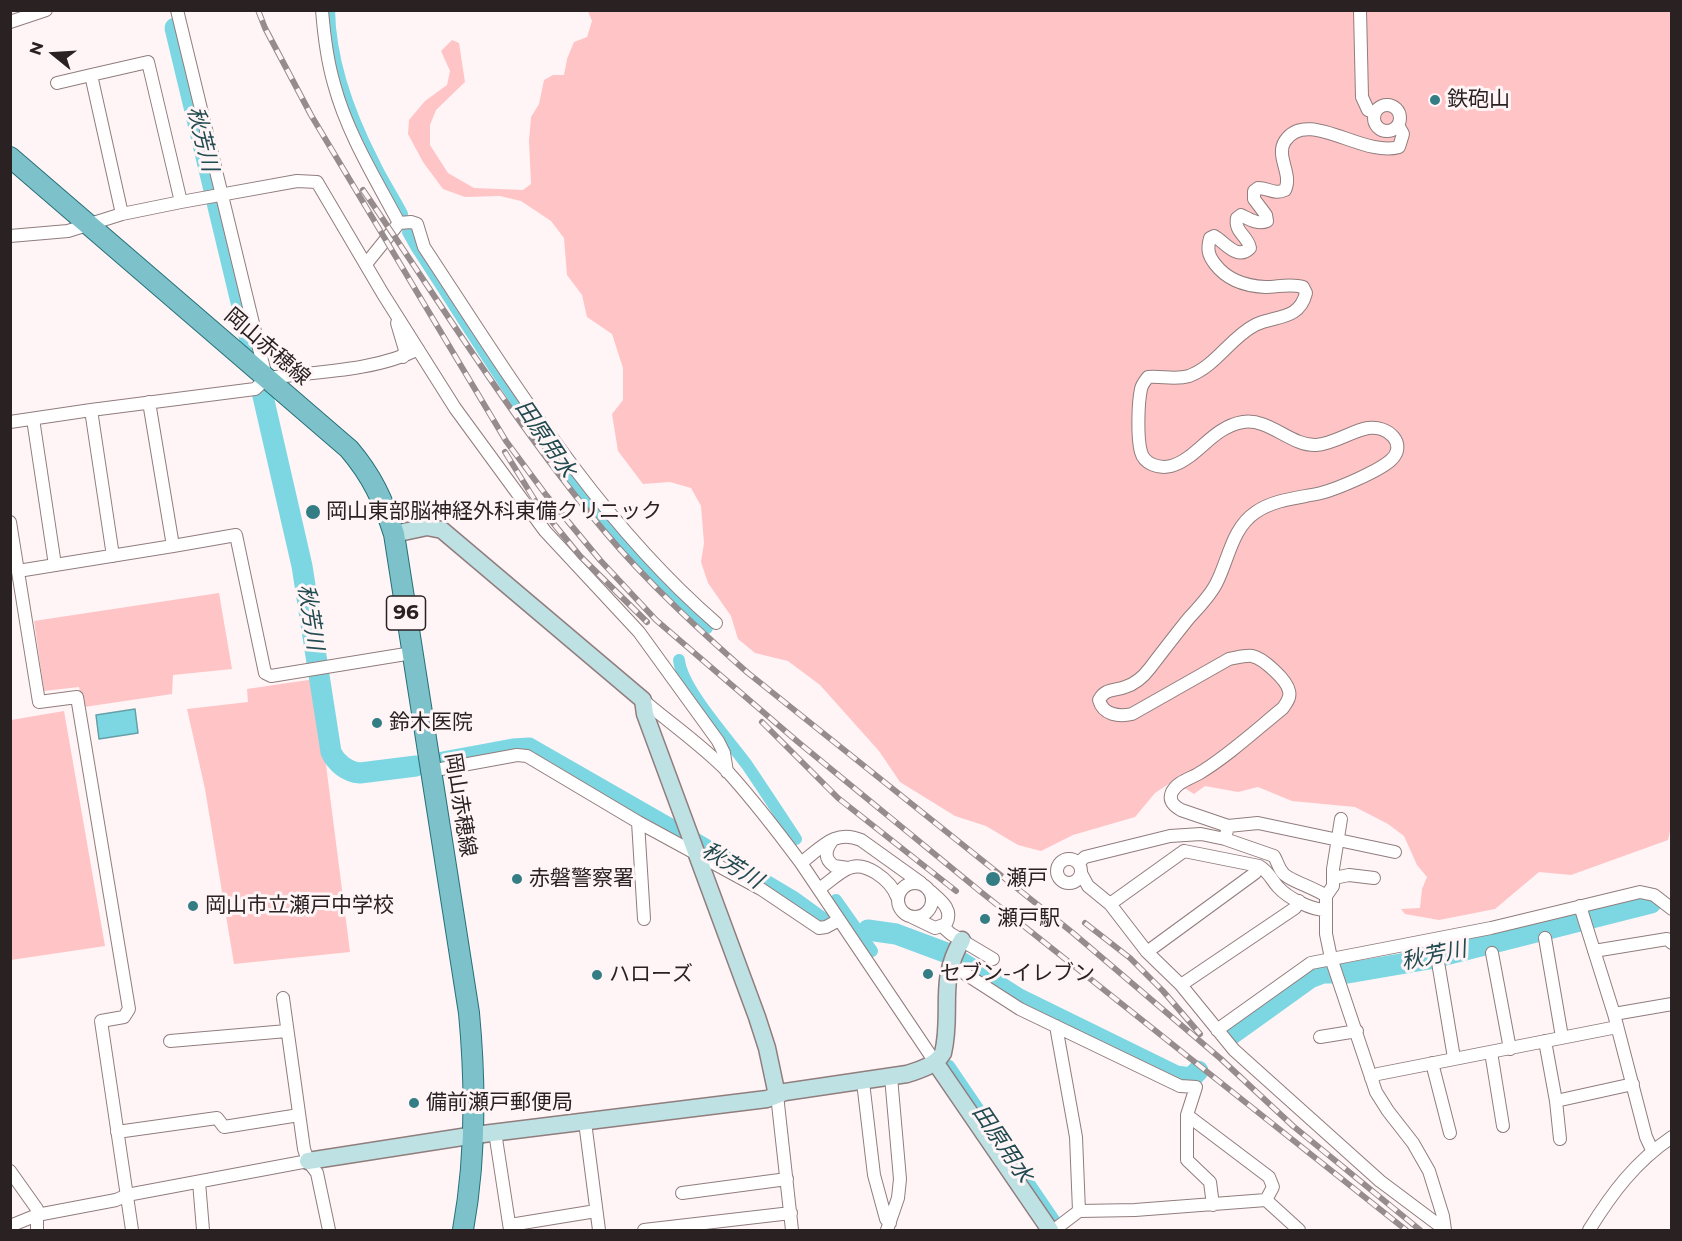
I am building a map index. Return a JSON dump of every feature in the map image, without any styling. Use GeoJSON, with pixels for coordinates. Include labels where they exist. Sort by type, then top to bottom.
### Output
{"type":"FeatureCollection","features":[{"type":"Feature","properties":{"kind":"main road","name":"岡山赤穂線"},"geometry":{"type":"LineString","coordinates":[[10,157],[349,449],[377,487],[394,534],[469,1013],[475,1085],[475,1135],[463,1230]]}},
{"type":"Feature","properties":{"kind":"street"},"geometry":{"type":"LineString","coordinates":[[10,22],[46,10]]}},
{"type":"Feature","properties":{"kind":"street"},"geometry":{"type":"LineString","coordinates":[[177,10],[267,378]]}},
{"type":"Feature","properties":{"kind":"street"},"geometry":{"type":"LineString","coordinates":[[321,10],[334,85],[365,162],[399,223]]}},
{"type":"Feature","properties":{"kind":"street"},"geometry":{"type":"LineString","coordinates":[[1360,10],[1362,97],[1368,110],[1375,113]]}},
{"type":"Feature","properties":{"kind":"street"},"geometry":{"type":"LineString","coordinates":[[57,83],[148,62],[181,202]]}},
{"type":"Feature","properties":{"kind":"street"},"geometry":{"type":"LineString","coordinates":[[91,75],[122,214]]}},
{"type":"Feature","properties":{"kind":"street"},"geometry":{"type":"LineString","coordinates":[[1326,896],[1315,888],[1290,879],[1284,874],[1274,856],[1175,807],[1170,800],[1171,794],[1181,782],[1207,768],[1283,708],[1289,698],[1289,690],[1283,680],[1267,664],[1254,656],[1229,659],[1132,714],[1124,716],[1111,714],[1101,707],[1099,700],[1107,691],[1125,688],[1146,674],[1217,584],[1237,533],[1254,513],[1271,504],[1323,492],[1393,459],[1397,450],[1395,441],[1391,433],[1381,427],[1366,428],[1315,445],[1299,441],[1261,424],[1246,421],[1230,425],[1180,463],[1168,467],[1156,466],[1147,461],[1141,454],[1139,441],[1142,386],[1148,377],[1177,378],[1200,371],[1234,339],[1254,325],[1286,316],[1297,309],[1305,298],[1306,292],[1303,287],[1294,284],[1266,287],[1229,279],[1210,256],[1208,248],[1210,238],[1214,236],[1239,253],[1246,252],[1250,248],[1249,241],[1238,230],[1237,218],[1241,215],[1262,224],[1267,221],[1266,215],[1254,199],[1254,191],[1258,188],[1274,193],[1285,190],[1288,185],[1288,176],[1282,150],[1283,143],[1300,128],[1313,129],[1370,148],[1388,151],[1399,147],[1403,134],[1398,125],[1400,117],[1394,106],[1385,105],[1375,113]]}},
{"type":"Feature","properties":{"kind":"street"},"geometry":{"type":"LineString","coordinates":[[1375,113],[1375,121],[1379,128],[1388,131],[1398,125]]}},
{"type":"Feature","properties":{"kind":"street"},"geometry":{"type":"LineString","coordinates":[[10,236],[68,231],[122,214],[181,202],[297,181],[317,182],[455,408],[545,531],[651,647],[718,741],[724,753],[728,772]]}},
{"type":"Feature","properties":{"kind":"street"},"geometry":{"type":"LineString","coordinates":[[366,264],[399,223],[411,222],[417,225],[424,247],[562,452],[600,502],[661,571],[716,622]]}},
{"type":"Feature","properties":{"kind":"street"},"geometry":{"type":"LineString","coordinates":[[394,310],[405,350],[403,357]]}},
{"type":"Feature","properties":{"kind":"street"},"geometry":{"type":"LineString","coordinates":[[10,422],[255,389],[267,378],[377,364],[403,357],[418,349]]}},
{"type":"Feature","properties":{"kind":"street"},"geometry":{"type":"LineString","coordinates":[[149,402],[173,546]]}},
{"type":"Feature","properties":{"kind":"street"},"geometry":{"type":"LineString","coordinates":[[91,410],[113,556]]}},
{"type":"Feature","properties":{"kind":"street"},"geometry":{"type":"LineString","coordinates":[[33,419],[55,565]]}},
{"type":"Feature","properties":{"kind":"street"},"geometry":{"type":"LineString","coordinates":[[10,522],[39,702],[77,697],[129,1009],[124,1017],[101,1021],[132,1230]]}},
{"type":"Feature","properties":{"kind":"street"},"geometry":{"type":"LineString","coordinates":[[394,534],[427,527],[442,530],[728,772],[801,863],[1052,1230],[1079,1211],[1135,1210],[1266,1200],[1299,1230]]}},
{"type":"Feature","properties":{"kind":"street"},"geometry":{"type":"LineString","coordinates":[[18,571],[236,535],[265,673],[271,676],[412,653]]}},
{"type":"Feature","properties":{"kind":"street"},"geometry":{"type":"LineString","coordinates":[[643,700],[645,714],[767,1048],[777,1095],[792,1230]]}},
{"type":"Feature","properties":{"kind":"street"},"geometry":{"type":"LineString","coordinates":[[430,771],[517,755],[527,756],[638,822],[770,894],[819,928],[839,920]]}},
{"type":"Feature","properties":{"kind":"street"},"geometry":{"type":"LineString","coordinates":[[1341,819],[1333,869],[1333,886],[1326,896],[1326,934],[1376,1092],[1413,1143],[1429,1171],[1443,1216],[1444,1230]]}},
{"type":"Feature","properties":{"kind":"street"},"geometry":{"type":"LineString","coordinates":[[638,822],[644,919]]}},
{"type":"Feature","properties":{"kind":"street"},"geometry":{"type":"LineString","coordinates":[[1073,883],[1079,878],[1085,857],[1170,836],[1226,833],[1258,823],[1395,852]]}},
{"type":"Feature","properties":{"kind":"street"},"geometry":{"type":"LineString","coordinates":[[801,863],[832,840],[842,835],[850,835],[861,840],[925,887],[949,912],[948,920],[943,927]]}},
{"type":"Feature","properties":{"kind":"street"},"geometry":{"type":"LineString","coordinates":[[832,840],[827,849],[827,859],[834,866],[848,868],[857,866],[875,872],[894,889],[899,908],[903,912],[931,927],[943,927]]}},
{"type":"Feature","properties":{"kind":"street"},"geometry":{"type":"LineString","coordinates":[[1110,904],[1184,851],[1259,866],[1268,872],[1281,890],[1299,901],[1326,910]]}},
{"type":"Feature","properties":{"kind":"street"},"geometry":{"type":"LineString","coordinates":[[1088,886],[1061,881],[1057,869],[1060,862],[1068,859],[1080,868],[1088,886],[1110,904],[1147,952],[1181,986],[1217,1030],[1252,1066],[1371,1174],[1444,1230]]}},
{"type":"Feature","properties":{"kind":"street"},"geometry":{"type":"LineString","coordinates":[[1147,952],[1255,873],[1259,866]]}},
{"type":"Feature","properties":{"kind":"street"},"geometry":{"type":"LineString","coordinates":[[819,889],[848,868]]}},
{"type":"Feature","properties":{"kind":"street"},"geometry":{"type":"LineString","coordinates":[[1334,878],[1349,875],[1374,878]]}},
{"type":"Feature","properties":{"kind":"street"},"geometry":{"type":"LineString","coordinates":[[897,897],[899,892],[910,883],[925,887]]}},
{"type":"Feature","properties":{"kind":"street"},"geometry":{"type":"LineString","coordinates":[[912,917],[927,912],[932,902],[925,887]]}},
{"type":"Feature","properties":{"kind":"street"},"geometry":{"type":"LineString","coordinates":[[1217,1030],[1311,963],[1333,961],[1581,909],[1640,892],[1654,895],[1671,909]]}},
{"type":"Feature","properties":{"kind":"street"},"geometry":{"type":"LineString","coordinates":[[1181,986],[1295,908],[1299,901]]}},
{"type":"Feature","properties":{"kind":"street"},"geometry":{"type":"LineString","coordinates":[[1581,909],[1614,1014],[1646,1137],[1652,1150]]}},
{"type":"Feature","properties":{"kind":"street"},"geometry":{"type":"LineString","coordinates":[[943,927],[956,951],[1020,1009],[1180,1086],[1196,1087],[1187,1115],[1187,1160],[1210,1182],[1213,1205]]}},
{"type":"Feature","properties":{"kind":"street"},"geometry":{"type":"LineString","coordinates":[[1545,938],[1562,1037]]}},
{"type":"Feature","properties":{"kind":"street"},"geometry":{"type":"LineString","coordinates":[[1594,951],[1666,939],[1671,943]]}},
{"type":"Feature","properties":{"kind":"street"},"geometry":{"type":"LineString","coordinates":[[10,1226],[37,1215],[116,1200],[128,1195],[308,1161],[495,1132],[767,1099],[785,1092],[863,1082],[924,1069],[935,1062],[943,1053],[945,1046],[947,975],[956,951]]}},
{"type":"Feature","properties":{"kind":"street"},"geometry":{"type":"LineString","coordinates":[[956,951],[993,959]]}},
{"type":"Feature","properties":{"kind":"street"},"geometry":{"type":"LineString","coordinates":[[1492,953],[1510,1049]]}},
{"type":"Feature","properties":{"kind":"street"},"geometry":{"type":"LineString","coordinates":[[1438,962],[1454,1058]]}},
{"type":"Feature","properties":{"kind":"street"},"geometry":{"type":"LineString","coordinates":[[283,998],[304,1149],[308,1161],[317,1173],[328,1230]]}},
{"type":"Feature","properties":{"kind":"street"},"geometry":{"type":"LineString","coordinates":[[1614,1014],[1671,1004]]}},
{"type":"Feature","properties":{"kind":"street"},"geometry":{"type":"LineString","coordinates":[[1056,1026],[1076,1137],[1079,1211]]}},
{"type":"Feature","properties":{"kind":"street"},"geometry":{"type":"LineString","coordinates":[[1371,1078],[1378,1074],[1454,1058],[1617,1027]]}},
{"type":"Feature","properties":{"kind":"street"},"geometry":{"type":"LineString","coordinates":[[170,1041],[287,1031]]}},
{"type":"Feature","properties":{"kind":"street"},"geometry":{"type":"LineString","coordinates":[[1320,1037],[1357,1031]]}},
{"type":"Feature","properties":{"kind":"street"},"geometry":{"type":"LineString","coordinates":[[1545,1041],[1560,1139]]}},
{"type":"Feature","properties":{"kind":"street"},"geometry":{"type":"LineString","coordinates":[[1491,1052],[1503,1126]]}},
{"type":"Feature","properties":{"kind":"street"},"geometry":{"type":"LineString","coordinates":[[1431,1063],[1450,1133]]}},
{"type":"Feature","properties":{"kind":"street"},"geometry":{"type":"LineString","coordinates":[[888,1226],[898,1198],[900,1179],[891,1077]]}},
{"type":"Feature","properties":{"kind":"street"},"geometry":{"type":"LineString","coordinates":[[863,1082],[874,1175],[888,1226]]}},
{"type":"Feature","properties":{"kind":"street"},"geometry":{"type":"LineString","coordinates":[[1556,1101],[1633,1084]]}},
{"type":"Feature","properties":{"kind":"street"},"geometry":{"type":"LineString","coordinates":[[117,1132],[217,1118],[224,1127],[299,1115]]}},
{"type":"Feature","properties":{"kind":"street"},"geometry":{"type":"LineString","coordinates":[[1187,1115],[1269,1177],[1273,1187],[1266,1200]]}},
{"type":"Feature","properties":{"kind":"street"},"geometry":{"type":"LineString","coordinates":[[585,1122],[599,1230]]}},
{"type":"Feature","properties":{"kind":"street"},"geometry":{"type":"LineString","coordinates":[[495,1132],[510,1228],[596,1211]]}},
{"type":"Feature","properties":{"kind":"street"},"geometry":{"type":"LineString","coordinates":[[1589,1230],[1609,1197],[1632,1169],[1652,1150],[1671,1137]]}},
{"type":"Feature","properties":{"kind":"street"},"geometry":{"type":"LineString","coordinates":[[10,1170],[29,1194],[37,1209],[37,1230]]}},
{"type":"Feature","properties":{"kind":"street"},"geometry":{"type":"LineString","coordinates":[[682,1193],[787,1179]]}},
{"type":"Feature","properties":{"kind":"street"},"geometry":{"type":"LineString","coordinates":[[199,1182],[203,1230]]}},
{"type":"Feature","properties":{"kind":"street"},"geometry":{"type":"LineString","coordinates":[[644,1230],[790,1213]]}},
{"type":"Feature","properties":{"kind":"shaded area"},"geometry":{"type":"Polygon","coordinates":[[[588,11],[1671,11],[1672,823],[1668,840],[1571,875],[1539,872],[1495,909],[1439,920],[1405,914],[1401,909],[1420,908],[1422,889],[1427,877],[1417,865],[1404,836],[1388,824],[1355,807],[1292,801],[1258,787],[1238,792],[1205,786],[1194,794],[1173,781],[1155,793],[1135,817],[1073,835],[1041,851],[1018,845],[986,826],[955,816],[900,782],[879,751],[820,685],[788,661],[755,653],[738,639],[731,616],[708,583],[701,562],[704,543],[701,506],[691,488],[670,482],[643,484],[618,451],[612,414],[623,400],[623,368],[612,334],[587,317],[582,295],[567,275],[564,238],[551,221],[521,201],[500,196],[465,197],[443,189],[423,162],[408,134],[409,120],[425,101],[447,85],[450,71],[441,51],[452,40],[459,43],[465,82],[436,110],[430,125],[430,145],[448,173],[474,188],[523,190],[531,184],[529,141],[531,117],[539,104],[544,80],[553,75],[564,75],[574,42],[587,37],[592,21],[588,11]]]}},
{"type":"Feature","properties":{"kind":"shaded area"},"geometry":{"type":"Polygon","coordinates":[[[219,593],[232,669],[173,675],[172,694],[84,707],[79,687],[44,691],[34,621],[219,593]]]}},
{"type":"Feature","properties":{"kind":"shaded area"},"geometry":{"type":"Polygon","coordinates":[[[315,679],[350,952],[234,964],[205,789],[187,709],[248,702],[247,689],[315,679]]]}},
{"type":"Feature","properties":{"kind":"shaded area"},"geometry":{"type":"Polygon","coordinates":[[[64,711],[105,946],[11,960],[11,720],[64,711]]]}},
{"type":"Feature","properties":{"kind":"water"},"geometry":{"type":"Polygon","coordinates":[[[135,709],[138,733],[99,739],[96,715],[135,709]]]}},
{"type":"Feature","properties":{"kind":"waterway","name":"田原用水"},"geometry":{"type":"LineString","coordinates":[[329,10],[333,49],[349,107],[376,168],[402,214]]}},
{"type":"Feature","properties":{"kind":"waterway","name":"秋芳川"},"geometry":{"type":"LineString","coordinates":[[175,28],[254,356]]}},
{"type":"Feature","properties":{"kind":"waterway","name":"田原用水"},"geometry":{"type":"LineString","coordinates":[[408,232],[508,390],[566,473],[615,534],[707,628]]}},
{"type":"Feature","properties":{"kind":"waterway","name":"秋芳川"},"geometry":{"type":"LineString","coordinates":[[262,392],[302,566],[331,752],[342,766],[360,773],[416,766]]}},
{"type":"Feature","properties":{"kind":"waterway","name":"田原用水"},"geometry":{"type":"LineString","coordinates":[[679,660],[682,672],[697,699],[747,765],[796,839]]}},
{"type":"Feature","properties":{"kind":"waterway","name":"秋芳川"},"geometry":{"type":"LineString","coordinates":[[443,762],[529,748],[700,846],[792,901],[821,922]]}},
{"type":"Feature","properties":{"kind":"waterway","name":"田原用水"},"geometry":{"type":"LineString","coordinates":[[836,900],[872,951]]}},
{"type":"Feature","properties":{"kind":"waterway","name":"秋芳川"},"geometry":{"type":"LineString","coordinates":[[1232,1034],[1310,978],[1323,973],[1348,973],[1429,959],[1651,903]]}},
{"type":"Feature","properties":{"kind":"waterway","name":"秋芳川"},"geometry":{"type":"LineString","coordinates":[[868,930],[896,934],[947,953],[1019,999],[1176,1076],[1191,1078],[1198,1071]]}},
{"type":"Feature","properties":{"kind":"waterway","name":"田原用水"},"geometry":{"type":"LineString","coordinates":[[949,1066],[1056,1223]]}},
{"type":"Feature","properties":{"kind":"railway"},"geometry":{"type":"LineString","coordinates":[[258,10],[265,28],[311,115],[506,441],[546,495],[600,560],[656,620],[798,742],[981,892],[1406,1230]]}},
{"type":"Feature","properties":{"kind":"railway"},"geometry":{"type":"LineString","coordinates":[[363,190],[540,450],[605,532],[674,605],[748,673],[1073,933],[1221,1059],[1293,1126],[1420,1230]]}},
{"type":"Feature","properties":{"kind":"railway"},"geometry":{"type":"LineString","coordinates":[[505,452],[536,502],[580,556],[647,622]]}},
{"type":"Feature","properties":{"kind":"railway"},"geometry":{"type":"LineString","coordinates":[[762,722],[838,798],[956,891]]}},
{"type":"Feature","properties":{"kind":"railway"},"geometry":{"type":"LineString","coordinates":[[1085,923],[1130,958],[1163,991],[1200,1034]]}},
{"type":"Feature","properties":{"kind":"place","name":"鉄砲山"},"geometry":{"type":"Point","coordinates":[1435,100]}},
{"type":"Feature","properties":{"kind":"place","name":"岡山東部脳神経外科東備クリニック"},"geometry":{"type":"Point","coordinates":[313,512]}},
{"type":"Feature","properties":{"kind":"place","name":"鈴木医院"},"geometry":{"type":"Point","coordinates":[377,723]}},
{"type":"Feature","properties":{"kind":"place","name":"赤磐警察署"},"geometry":{"type":"Point","coordinates":[517,879]}},
{"type":"Feature","properties":{"kind":"place","name":"瀬戸"},"geometry":{"type":"Point","coordinates":[993,879]}},
{"type":"Feature","properties":{"kind":"place","name":"岡山市立瀬戸中学校"},"geometry":{"type":"Point","coordinates":[193,906]}},
{"type":"Feature","properties":{"kind":"place","name":"瀬戸駅"},"geometry":{"type":"Point","coordinates":[985,919]}},
{"type":"Feature","properties":{"kind":"place","name":"セブン-イレブン"},"geometry":{"type":"Point","coordinates":[928,974]}},
{"type":"Feature","properties":{"kind":"place","name":"ハローズ"},"geometry":{"type":"Point","coordinates":[597,975]}},
{"type":"Feature","properties":{"kind":"place","name":"備前瀬戸郵便局"},"geometry":{"type":"Point","coordinates":[414,1103]}}]}
